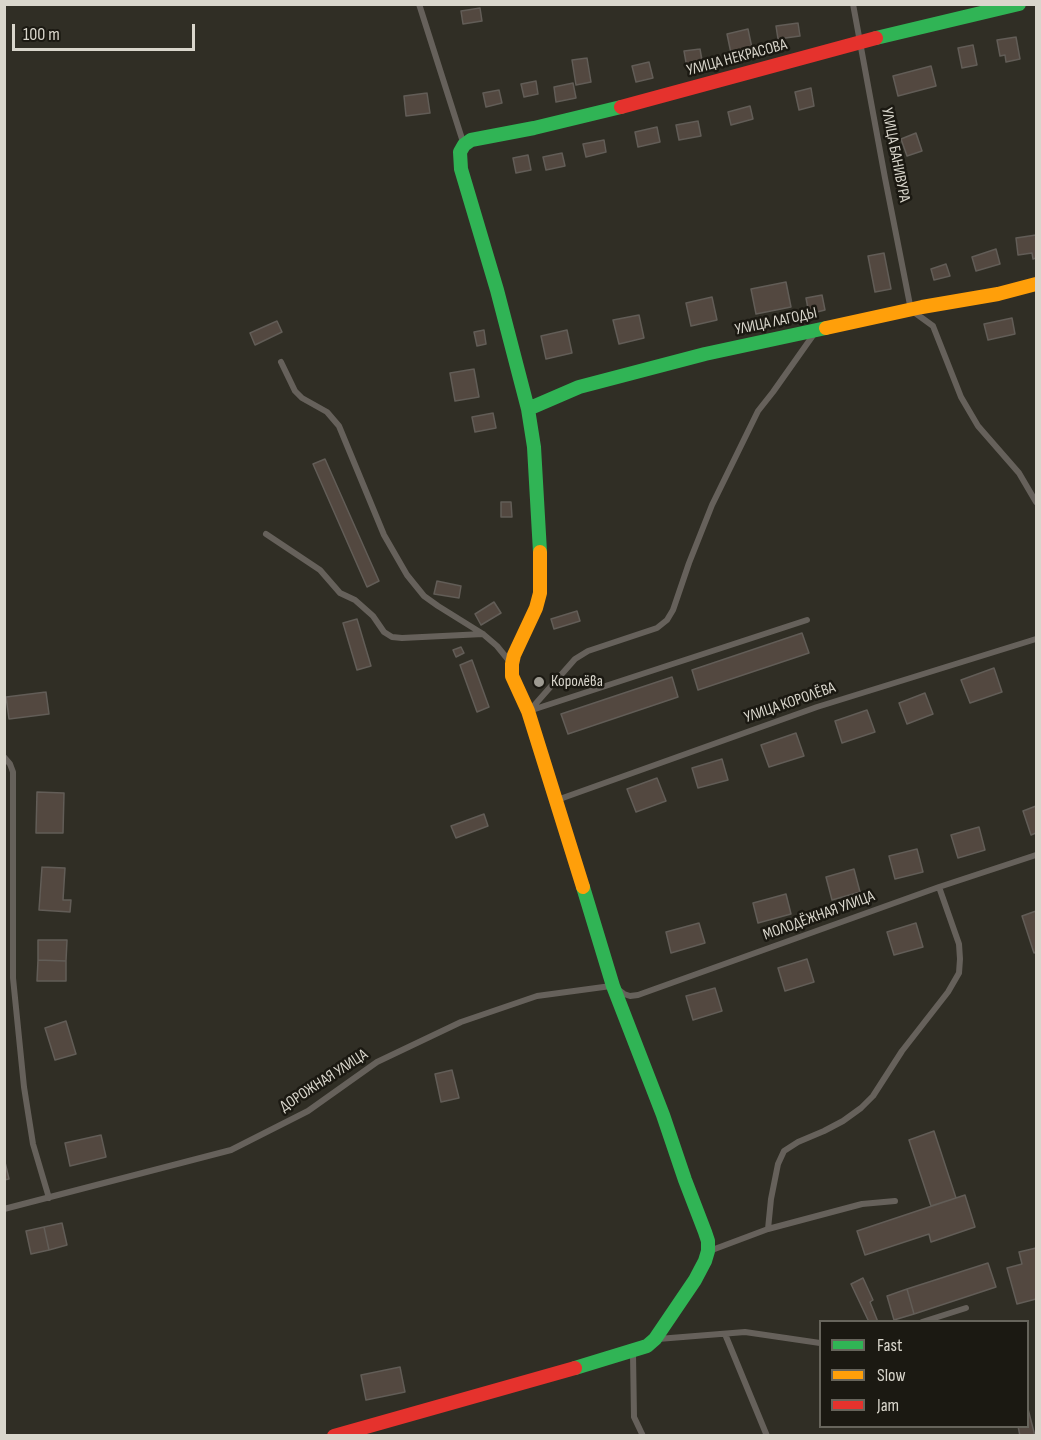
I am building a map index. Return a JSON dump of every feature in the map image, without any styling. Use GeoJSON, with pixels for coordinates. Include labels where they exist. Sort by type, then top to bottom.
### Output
{"type":"FeatureCollection","features":[{"type":"Feature","properties":{"kind":"street","name":"УЛИЦА НЕКРАСОВА"},"geometry":{"type":"LineString","coordinates":[[464,145],[482,137],[587,116],[860,42],[1019,4]]}},
{"type":"Feature","properties":{"kind":"street"},"geometry":{"type":"LineString","coordinates":[[334,1436],[543,1378],[647,1346],[655,1339],[695,1280],[708,1251],[705,1232],[613,986],[528,711],[512,676],[514,655],[536,608],[540,593],[541,570],[534,447],[528,409],[497,290],[461,169],[460,152],[464,145]]}},
{"type":"Feature","properties":{"kind":"street","name":"УЛИЦА ЛАГОДЫ"},"geometry":{"type":"LineString","coordinates":[[528,409],[579,387],[611,377],[705,354],[998,294],[1036,284]]}},
{"type":"Feature","properties":{"kind":"lane"},"geometry":{"type":"LineString","coordinates":[[419,4],[464,145]]}},
{"type":"Feature","properties":{"kind":"lane","name":"УЛИЦА БАНИВУРА"},"geometry":{"type":"LineString","coordinates":[[854,4],[911,310]]}},
{"type":"Feature","properties":{"kind":"lane"},"geometry":{"type":"LineString","coordinates":[[911,310],[933,326],[961,397],[978,426],[1019,473],[1036,502]]}},
{"type":"Feature","properties":{"kind":"lane"},"geometry":{"type":"LineString","coordinates":[[528,711],[575,659],[588,651],[657,628],[667,620],[673,610],[712,505],[758,411],[816,331]]}},
{"type":"Feature","properties":{"kind":"lane"},"geometry":{"type":"LineString","coordinates":[[281,362],[295,391],[302,398],[327,412],[339,426],[384,536],[407,575],[424,596],[483,634],[512,664]]}},
{"type":"Feature","properties":{"kind":"lane"},"geometry":{"type":"LineString","coordinates":[[267,534],[320,570],[340,593],[355,600],[373,616],[384,632],[392,637],[483,634]]}},
{"type":"Feature","properties":{"kind":"lane"},"geometry":{"type":"LineString","coordinates":[[528,711],[807,620]]}},
{"type":"Feature","properties":{"kind":"lane","name":"УЛИЦА КОРОЛЁВА"},"geometry":{"type":"LineString","coordinates":[[556,800],[817,707],[1036,639]]}},
{"type":"Feature","properties":{"kind":"lane"},"geometry":{"type":"LineString","coordinates":[[4,757],[13,772],[13,978],[24,1087],[33,1144],[49,1198]]}},
{"type":"Feature","properties":{"kind":"lane","name":"МОЛОДЁЖНАЯ УЛИЦА"},"geometry":{"type":"LineString","coordinates":[[613,986],[630,996],[638,994],[1036,855]]}},
{"type":"Feature","properties":{"kind":"lane"},"geometry":{"type":"LineString","coordinates":[[768,1229],[778,1164],[784,1151],[843,1121],[873,1096],[902,1050],[948,992],[959,973],[958,944],[939,887]]}},
{"type":"Feature","properties":{"kind":"lane"},"geometry":{"type":"LineString","coordinates":[[4,978],[13,978]]}},
{"type":"Feature","properties":{"kind":"lane","name":"ДОРОЖНАЯ УЛИЦА"},"geometry":{"type":"LineString","coordinates":[[4,1209],[231,1150],[308,1112],[377,1062],[461,1022],[537,996],[613,986]]}},
{"type":"Feature","properties":{"kind":"lane"},"geometry":{"type":"LineString","coordinates":[[708,1251],[768,1229],[862,1204],[895,1202]]}},
{"type":"Feature","properties":{"kind":"lane"},"geometry":{"type":"LineString","coordinates":[[928,1320],[966,1308]]}},
{"type":"Feature","properties":{"kind":"lane"},"geometry":{"type":"LineString","coordinates":[[655,1339],[746,1332],[819,1343]]}},
{"type":"Feature","properties":{"kind":"lane"},"geometry":{"type":"LineString","coordinates":[[725,1334],[767,1436]]}},
{"type":"Feature","properties":{"kind":"lane"},"geometry":{"type":"LineString","coordinates":[[633,1351],[634,1417],[643,1436]]}},
{"type":"Feature","properties":{"kind":"building"},"geometry":{"type":"Polygon","coordinates":[[[480,8],[482,21],[463,24],[461,11],[480,8]]]}},
{"type":"Feature","properties":{"kind":"building"},"geometry":{"type":"Polygon","coordinates":[[[798,23],[800,36],[778,39],[776,26],[798,23]]]}},
{"type":"Feature","properties":{"kind":"building"},"geometry":{"type":"Polygon","coordinates":[[[748,29],[753,53],[732,58],[727,34],[748,29]]]}},
{"type":"Feature","properties":{"kind":"building"},"geometry":{"type":"Polygon","coordinates":[[[1016,37],[1020,59],[1006,62],[1005,55],[1000,56],[997,40],[1016,37]]]}},
{"type":"Feature","properties":{"kind":"building"},"geometry":{"type":"Polygon","coordinates":[[[973,45],[977,65],[962,68],[958,48],[973,45]]]}},
{"type":"Feature","properties":{"kind":"building"},"geometry":{"type":"Polygon","coordinates":[[[700,49],[703,66],[687,68],[684,51],[700,49]]]}},
{"type":"Feature","properties":{"kind":"building"},"geometry":{"type":"Polygon","coordinates":[[[587,58],[591,82],[576,85],[572,60],[587,58]]]}},
{"type":"Feature","properties":{"kind":"building"},"geometry":{"type":"Polygon","coordinates":[[[649,62],[653,78],[636,82],[632,66],[649,62]]]}},
{"type":"Feature","properties":{"kind":"building"},"geometry":{"type":"Polygon","coordinates":[[[931,66],[936,86],[898,96],[893,76],[931,66]]]}},
{"type":"Feature","properties":{"kind":"building"},"geometry":{"type":"Polygon","coordinates":[[[536,81],[538,94],[524,97],[521,84],[536,81]]]}},
{"type":"Feature","properties":{"kind":"building"},"geometry":{"type":"Polygon","coordinates":[[[573,83],[576,98],[556,102],[554,87],[573,83]]]}},
{"type":"Feature","properties":{"kind":"building"},"geometry":{"type":"Polygon","coordinates":[[[811,88],[814,106],[799,110],[795,92],[811,88]]]}},
{"type":"Feature","properties":{"kind":"building"},"geometry":{"type":"Polygon","coordinates":[[[499,90],[502,103],[486,107],[483,93],[499,90]]]}},
{"type":"Feature","properties":{"kind":"building"},"geometry":{"type":"Polygon","coordinates":[[[427,93],[430,113],[406,116],[404,96],[427,93]]]}},
{"type":"Feature","properties":{"kind":"building"},"geometry":{"type":"Polygon","coordinates":[[[750,106],[753,119],[731,125],[728,112],[750,106]]]}},
{"type":"Feature","properties":{"kind":"building"},"geometry":{"type":"Polygon","coordinates":[[[698,121],[701,136],[679,140],[676,125],[698,121]]]}},
{"type":"Feature","properties":{"kind":"building"},"geometry":{"type":"Polygon","coordinates":[[[657,127],[660,142],[638,147],[635,132],[657,127]]]}},
{"type":"Feature","properties":{"kind":"building"},"geometry":{"type":"Polygon","coordinates":[[[916,133],[922,151],[907,156],[901,139],[916,133]]]}},
{"type":"Feature","properties":{"kind":"building"},"geometry":{"type":"Polygon","coordinates":[[[604,140],[606,152],[586,157],[583,144],[604,140]]]}},
{"type":"Feature","properties":{"kind":"building"},"geometry":{"type":"Polygon","coordinates":[[[562,153],[565,166],[546,170],[543,157],[562,153]]]}},
{"type":"Feature","properties":{"kind":"building"},"geometry":{"type":"Polygon","coordinates":[[[528,155],[531,170],[516,173],[513,158],[528,155]]]}},
{"type":"Feature","properties":{"kind":"building"},"geometry":{"type":"Polygon","coordinates":[[[1036,235],[1036,258],[1033,259],[1032,253],[1018,255],[1016,238],[1036,235]]]}},
{"type":"Feature","properties":{"kind":"building"},"geometry":{"type":"Polygon","coordinates":[[[996,249],[1000,264],[976,271],[972,257],[996,249]]]}},
{"type":"Feature","properties":{"kind":"building"},"geometry":{"type":"Polygon","coordinates":[[[884,253],[891,289],[875,292],[868,256],[884,253]]]}},
{"type":"Feature","properties":{"kind":"building"},"geometry":{"type":"Polygon","coordinates":[[[946,264],[950,276],[934,280],[931,269],[946,264]]]}},
{"type":"Feature","properties":{"kind":"building"},"geometry":{"type":"Polygon","coordinates":[[[786,282],[791,307],[756,314],[751,289],[786,282]]]}},
{"type":"Feature","properties":{"kind":"building"},"geometry":{"type":"Polygon","coordinates":[[[822,295],[825,310],[809,314],[806,298],[822,295]]]}},
{"type":"Feature","properties":{"kind":"building"},"geometry":{"type":"Polygon","coordinates":[[[712,297],[717,320],[691,326],[686,303],[712,297]]]}},
{"type":"Feature","properties":{"kind":"building"},"geometry":{"type":"Polygon","coordinates":[[[639,315],[644,338],[619,344],[613,320],[639,315]]]}},
{"type":"Feature","properties":{"kind":"building"},"geometry":{"type":"Polygon","coordinates":[[[1012,318],[1015,334],[988,340],[984,324],[1012,318]]]}},
{"type":"Feature","properties":{"kind":"building"},"geometry":{"type":"Polygon","coordinates":[[[277,321],[282,332],[255,345],[250,333],[277,321]]]}},
{"type":"Feature","properties":{"kind":"building"},"geometry":{"type":"Polygon","coordinates":[[[484,330],[486,344],[477,346],[474,332],[484,330]]]}},
{"type":"Feature","properties":{"kind":"building"},"geometry":{"type":"Polygon","coordinates":[[[567,330],[572,353],[546,359],[541,336],[567,330]]]}},
{"type":"Feature","properties":{"kind":"building"},"geometry":{"type":"Polygon","coordinates":[[[474,369],[479,397],[455,401],[450,373],[474,369]]]}},
{"type":"Feature","properties":{"kind":"building"},"geometry":{"type":"Polygon","coordinates":[[[493,413],[496,428],[475,432],[472,417],[493,413]]]}},
{"type":"Feature","properties":{"kind":"building"},"geometry":{"type":"Polygon","coordinates":[[[325,459],[379,581],[367,587],[313,464],[325,459]]]}},
{"type":"Feature","properties":{"kind":"building"},"geometry":{"type":"Polygon","coordinates":[[[501,502],[511,502],[512,517],[501,517],[501,502]]]}},
{"type":"Feature","properties":{"kind":"building"},"geometry":{"type":"Polygon","coordinates":[[[437,581],[461,586],[459,598],[434,594],[437,581]]]}},
{"type":"Feature","properties":{"kind":"building"},"geometry":{"type":"Polygon","coordinates":[[[494,602],[501,613],[481,625],[475,614],[494,602]]]}},
{"type":"Feature","properties":{"kind":"building"},"geometry":{"type":"Polygon","coordinates":[[[577,611],[580,621],[554,629],[551,619],[577,611]]]}},
{"type":"Feature","properties":{"kind":"building"},"geometry":{"type":"Polygon","coordinates":[[[357,619],[371,666],[357,670],[343,623],[357,619]]]}},
{"type":"Feature","properties":{"kind":"building"},"geometry":{"type":"Polygon","coordinates":[[[802,633],[809,653],[698,690],[692,670],[802,633]]]}},
{"type":"Feature","properties":{"kind":"building"},"geometry":{"type":"Polygon","coordinates":[[[461,647],[464,653],[456,657],[453,650],[461,647]]]}},
{"type":"Feature","properties":{"kind":"building"},"geometry":{"type":"Polygon","coordinates":[[[472,660],[489,707],[477,712],[460,665],[472,660]]]}},
{"type":"Feature","properties":{"kind":"building"},"geometry":{"type":"Polygon","coordinates":[[[994,668],[1002,692],[970,703],[961,680],[994,668]]]}},
{"type":"Feature","properties":{"kind":"building"},"geometry":{"type":"Polygon","coordinates":[[[672,677],[678,697],[568,734],[561,714],[672,677]]]}},
{"type":"Feature","properties":{"kind":"building"},"geometry":{"type":"Polygon","coordinates":[[[46,692],[49,714],[9,719],[6,697],[46,692]]]}},
{"type":"Feature","properties":{"kind":"building"},"geometry":{"type":"Polygon","coordinates":[[[925,693],[933,714],[907,724],[899,703],[925,693]]]}},
{"type":"Feature","properties":{"kind":"building"},"geometry":{"type":"Polygon","coordinates":[[[867,710],[875,732],[842,743],[835,721],[867,710]]]}},
{"type":"Feature","properties":{"kind":"building"},"geometry":{"type":"Polygon","coordinates":[[[796,733],[804,756],[769,767],[761,745],[796,733]]]}},
{"type":"Feature","properties":{"kind":"building"},"geometry":{"type":"Polygon","coordinates":[[[722,759],[728,780],[698,788],[692,768],[722,759]]]}},
{"type":"Feature","properties":{"kind":"building"},"geometry":{"type":"Polygon","coordinates":[[[657,778],[666,801],[636,812],[627,789],[657,778]]]}},
{"type":"Feature","properties":{"kind":"building"},"geometry":{"type":"Polygon","coordinates":[[[37,792],[64,793],[63,833],[36,833],[37,792]]]}},
{"type":"Feature","properties":{"kind":"building"},"geometry":{"type":"Polygon","coordinates":[[[1036,806],[1036,833],[1031,835],[1023,811],[1036,806]]]}},
{"type":"Feature","properties":{"kind":"building"},"geometry":{"type":"Polygon","coordinates":[[[484,814],[488,826],[456,838],[451,826],[484,814]]]}},
{"type":"Feature","properties":{"kind":"building"},"geometry":{"type":"Polygon","coordinates":[[[979,827],[985,850],[958,858],[951,835],[979,827]]]}},
{"type":"Feature","properties":{"kind":"building"},"geometry":{"type":"Polygon","coordinates":[[[917,849],[923,872],[895,879],[889,856],[917,849]]]}},
{"type":"Feature","properties":{"kind":"building"},"geometry":{"type":"Polygon","coordinates":[[[42,867],[65,868],[63,900],[71,900],[70,912],[39,910],[42,867]]]}},
{"type":"Feature","properties":{"kind":"building"},"geometry":{"type":"Polygon","coordinates":[[[854,869],[860,892],[832,900],[826,877],[854,869]]]}},
{"type":"Feature","properties":{"kind":"building"},"geometry":{"type":"Polygon","coordinates":[[[786,894],[791,914],[758,923],[753,903],[786,894]]]}},
{"type":"Feature","properties":{"kind":"building"},"geometry":{"type":"Polygon","coordinates":[[[1036,911],[1036,952],[1034,953],[1022,916],[1036,911]]]}},
{"type":"Feature","properties":{"kind":"building"},"geometry":{"type":"Polygon","coordinates":[[[699,923],[705,943],[671,953],[666,932],[699,923]]]}},
{"type":"Feature","properties":{"kind":"building"},"geometry":{"type":"Polygon","coordinates":[[[916,923],[923,947],[894,955],[887,932],[916,923]]]}},
{"type":"Feature","properties":{"kind":"building"},"geometry":{"type":"Polygon","coordinates":[[[38,940],[67,940],[66,961],[38,960],[38,940]]]}},
{"type":"Feature","properties":{"kind":"building"},"geometry":{"type":"Polygon","coordinates":[[[807,959],[814,982],[785,991],[778,968],[807,959]]]}},
{"type":"Feature","properties":{"kind":"building"},"geometry":{"type":"Polygon","coordinates":[[[38,960],[66,961],[66,981],[37,981],[38,960]]]}},
{"type":"Feature","properties":{"kind":"building"},"geometry":{"type":"Polygon","coordinates":[[[715,988],[722,1011],[693,1020],[686,996],[715,988]]]}},
{"type":"Feature","properties":{"kind":"building"},"geometry":{"type":"Polygon","coordinates":[[[66,1021],[76,1054],[55,1060],[45,1028],[66,1021]]]}},
{"type":"Feature","properties":{"kind":"building"},"geometry":{"type":"Polygon","coordinates":[[[452,1070],[459,1098],[441,1102],[435,1074],[452,1070]]]}},
{"type":"Feature","properties":{"kind":"building"},"geometry":{"type":"Polygon","coordinates":[[[934,1131],[956,1198],[931,1206],[909,1140],[934,1131]]]}},
{"type":"Feature","properties":{"kind":"building"},"geometry":{"type":"Polygon","coordinates":[[[101,1135],[106,1157],[70,1166],[65,1143],[101,1135]]]}},
{"type":"Feature","properties":{"kind":"building"},"geometry":{"type":"Polygon","coordinates":[[[4,1158],[9,1179],[4,1180],[4,1158]]]}},
{"type":"Feature","properties":{"kind":"building"},"geometry":{"type":"Polygon","coordinates":[[[965,1195],[975,1227],[931,1242],[929,1234],[865,1255],[857,1231],[965,1195]]]}},
{"type":"Feature","properties":{"kind":"building"},"geometry":{"type":"Polygon","coordinates":[[[62,1223],[67,1245],[49,1250],[44,1227],[62,1223]]]}},
{"type":"Feature","properties":{"kind":"building"},"geometry":{"type":"Polygon","coordinates":[[[44,1227],[49,1250],[31,1254],[26,1231],[44,1227]]]}},
{"type":"Feature","properties":{"kind":"building"},"geometry":{"type":"Polygon","coordinates":[[[1036,1248],[1036,1299],[1017,1304],[1007,1268],[1022,1264],[1019,1252],[1036,1248]]]}},
{"type":"Feature","properties":{"kind":"building"},"geometry":{"type":"Polygon","coordinates":[[[988,1263],[996,1287],[914,1314],[907,1289],[988,1263]]]}},
{"type":"Feature","properties":{"kind":"building"},"geometry":{"type":"Polygon","coordinates":[[[863,1278],[873,1300],[870,1302],[877,1320],[868,1320],[851,1284],[863,1278]]]}},
{"type":"Feature","properties":{"kind":"building"},"geometry":{"type":"Polygon","coordinates":[[[907,1289],[914,1314],[894,1320],[887,1296],[907,1289]]]}},
{"type":"Feature","properties":{"kind":"building"},"geometry":{"type":"Polygon","coordinates":[[[400,1367],[405,1392],[366,1400],[361,1375],[400,1367]]]}},
{"type":"Feature","properties":{"kind":"building"},"geometry":{"type":"Polygon","coordinates":[[[1029,1413],[1035,1436],[1020,1436],[1018,1428],[1029,1428],[1029,1413]]]}},
{"type":"Feature","properties":{"kind":"traffic: fast"},"geometry":{"type":"LineString","coordinates":[[876,38],[1019,4]]}},
{"type":"Feature","properties":{"kind":"traffic: fast"},"geometry":{"type":"LineString","coordinates":[[540,552],[534,447],[528,409],[497,290],[461,169],[460,152],[471,140],[534,128],[621,107]]}},
{"type":"Feature","properties":{"kind":"traffic: fast"},"geometry":{"type":"LineString","coordinates":[[528,409],[579,387],[705,354],[826,328]]}},
{"type":"Feature","properties":{"kind":"traffic: fast"},"geometry":{"type":"LineString","coordinates":[[575,1368],[647,1346],[655,1339],[695,1280],[708,1251],[705,1232],[613,986],[583,887]]}},
{"type":"Feature","properties":{"kind":"traffic: slow"},"geometry":{"type":"LineString","coordinates":[[826,328],[922,307],[998,294],[1036,284]]}},
{"type":"Feature","properties":{"kind":"traffic: slow"},"geometry":{"type":"LineString","coordinates":[[540,552],[540,593],[536,608],[514,655],[512,676],[528,711],[583,887]]}},
{"type":"Feature","properties":{"kind":"traffic: jam"},"geometry":{"type":"LineString","coordinates":[[621,107],[876,38]]}},
{"type":"Feature","properties":{"kind":"traffic: jam"},"geometry":{"type":"LineString","coordinates":[[334,1436],[575,1368]]}},
{"type":"Feature","properties":{"kind":"place","name":"Королёва"},"geometry":{"type":"Point","coordinates":[539,682]}}]}
